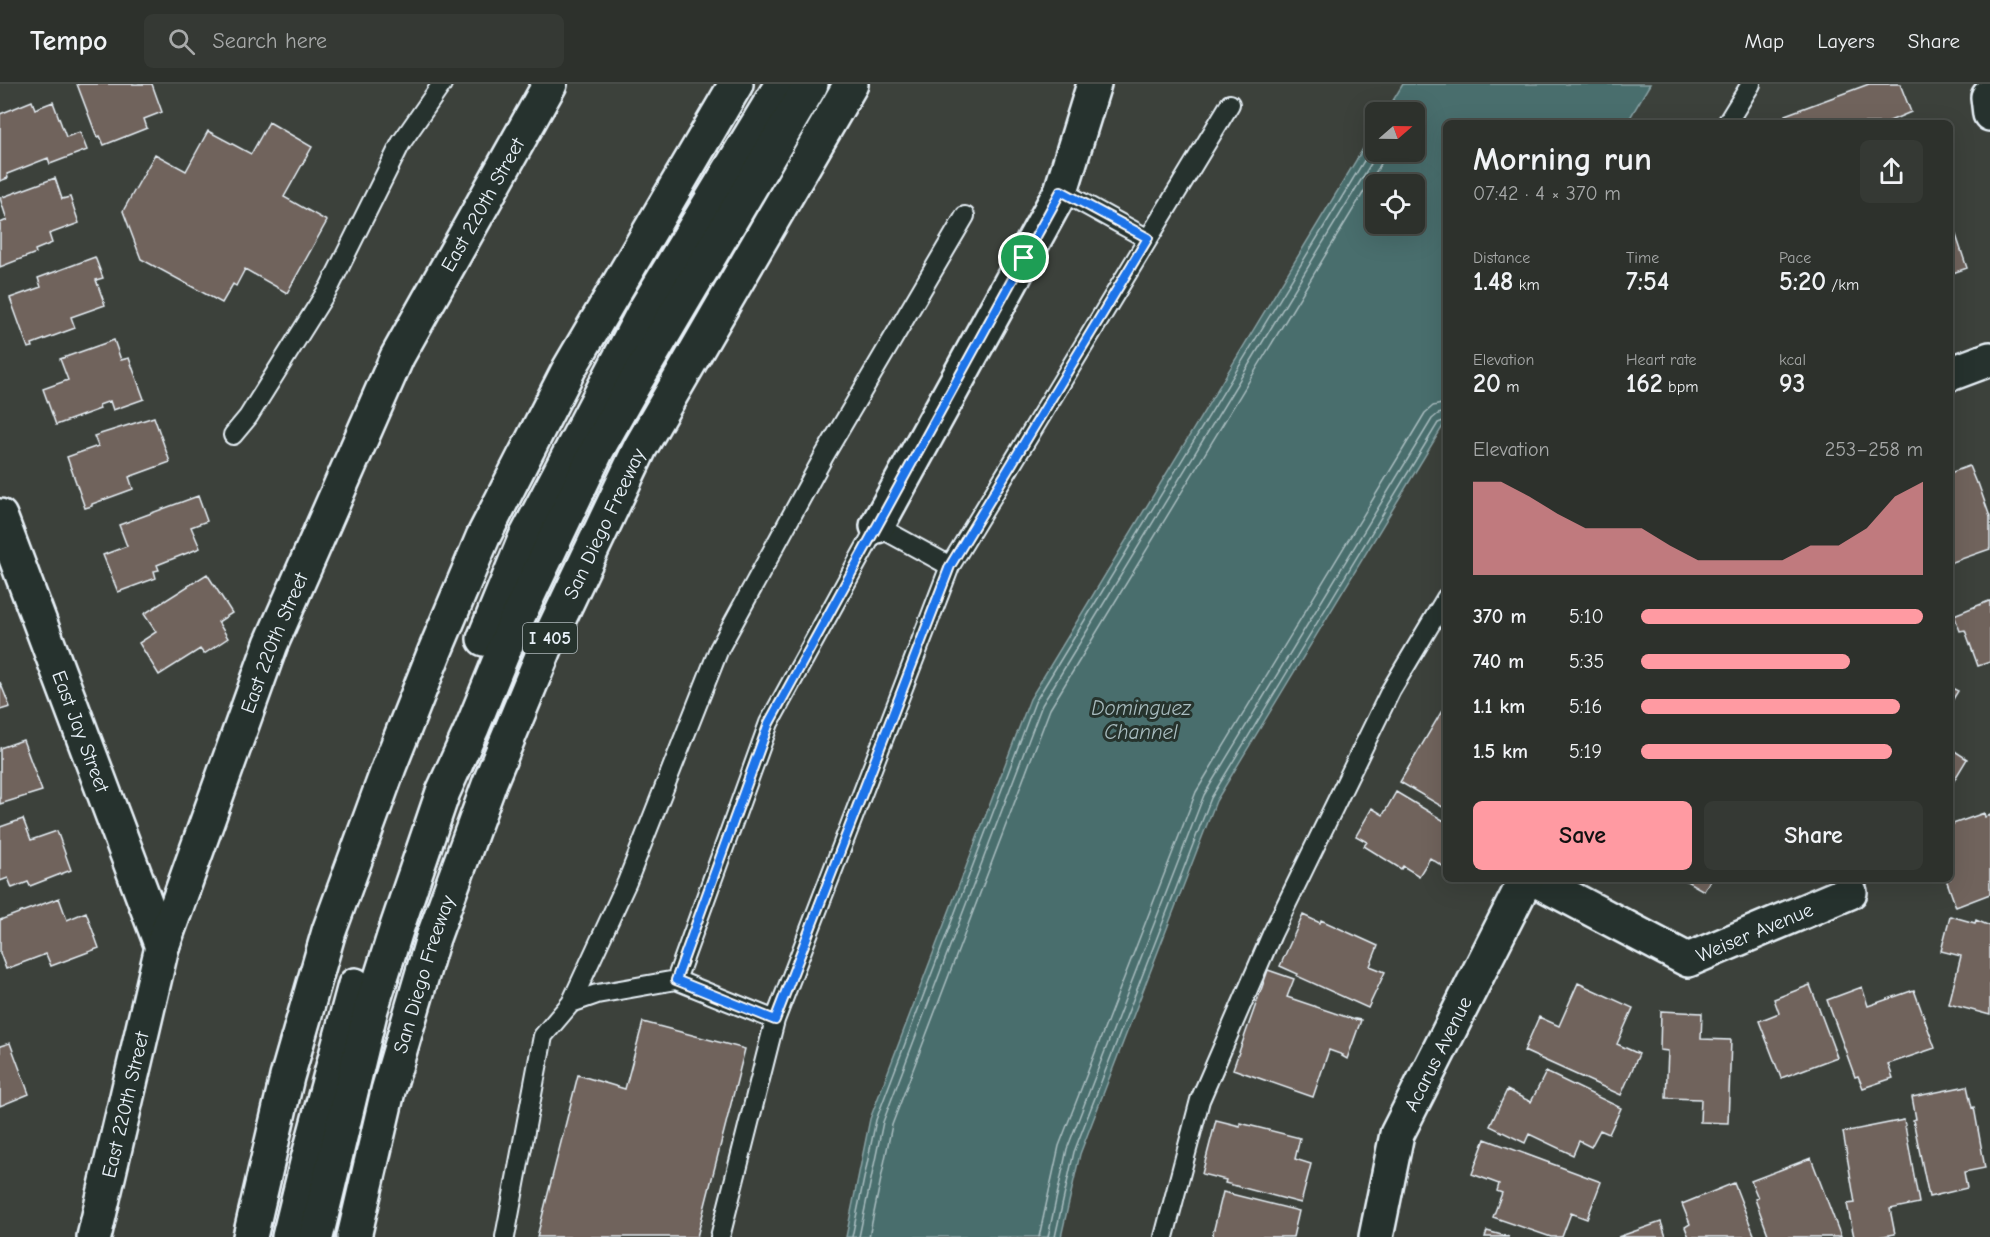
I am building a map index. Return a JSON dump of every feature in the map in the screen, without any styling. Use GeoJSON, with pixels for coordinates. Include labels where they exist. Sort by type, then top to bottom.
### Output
{"type":"FeatureCollection","features":[{"type":"Feature","properties":{"kind":"main road","name":"East 220th Street"},"geometry":{"type":"LineString","coordinates":[[94,1237],[162,947],[271,644],[397,357],[550,84]]}},
{"type":"Feature","properties":{"kind":"main road"},"geometry":{"type":"LineString","coordinates":[[250,1237],[287,1077],[329,931],[389,767],[483,537],[569,369],[736,84]]}},
{"type":"Feature","properties":{"kind":"main road"},"geometry":{"type":"LineString","coordinates":[[289,1237],[351,996],[400,852],[525,539],[645,310],[782,84]]}},
{"type":"Feature","properties":{"kind":"main road"},"geometry":{"type":"LineString","coordinates":[[316,1237],[371,1009],[396,930],[443,792],[514,625],[602,441],[811,84]]}},
{"type":"Feature","properties":{"kind":"main road","name":"San Diego Freeway"},"geometry":{"type":"LineString","coordinates":[[354,1237],[388,1091],[433,938],[490,782],[547,644],[640,448],[851,84]]}},
{"type":"Feature","properties":{"kind":"main road"},"geometry":{"type":"LineString","coordinates":[[877,526],[1061,191],[1094,84]]}},
{"type":"Feature","properties":{"kind":"main road"},"geometry":{"type":"LineString","coordinates":[[1953,373],[1990,359]]}},
{"type":"Feature","properties":{"kind":"main road","name":"East Jay Street"},"geometry":{"type":"LineString","coordinates":[[0,516],[162,947]]}},
{"type":"Feature","properties":{"kind":"main road","name":"Acarus Avenue"},"geometry":{"type":"LineString","coordinates":[[1376,1237],[1397,1134],[1524,882]]}},
{"type":"Feature","properties":{"kind":"main road","name":"Weiser Avenue"},"geometry":{"type":"LineString","coordinates":[[1540,882],[1688,960],[1850,892]]}},
{"type":"Feature","properties":{"kind":"lane"},"geometry":{"type":"LineString","coordinates":[[233,435],[248,417],[330,286],[401,143],[442,84]]}},
{"type":"Feature","properties":{"kind":"lane"},"geometry":{"type":"LineString","coordinates":[[1730,120],[1751,84]]}},
{"type":"Feature","properties":{"kind":"lane"},"geometry":{"type":"LineString","coordinates":[[720,1237],[775,1020],[950,566],[1230,104]]}},
{"type":"Feature","properties":{"kind":"lane"},"geometry":{"type":"LineString","coordinates":[[1061,191],[1148,238]]}},
{"type":"Feature","properties":{"kind":"lane"},"geometry":{"type":"LineString","coordinates":[[505,1237],[543,1036],[571,1003],[627,882],[719,649],[824,456],[965,216]]}},
{"type":"Feature","properties":{"kind":"lane"},"geometry":{"type":"LineString","coordinates":[[676,980],[769,723],[877,526],[950,566]]}},
{"type":"Feature","properties":{"kind":"lane"},"geometry":{"type":"LineString","coordinates":[[1164,1237],[1200,1100],[1272,934],[1391,690],[1443,603]]}},
{"type":"Feature","properties":{"kind":"lane"},"geometry":{"type":"LineString","coordinates":[[571,1003],[597,994],[676,980],[775,1020]]}},
{"type":"Feature","properties":{"kind":"water","name":"Dominguez Channel"},"geometry":{"type":"Polygon","coordinates":[[[1403,84],[1650,84],[1629,120],[1443,120],[1443,426],[1216,801],[1080,1154],[1061,1237],[846,1237],[870,1119],[1030,699],[1365,146],[1365,162],[1425,162],[1425,102],[1392,102],[1403,84]]]}},
{"type":"Feature","properties":{"kind":"building"},"geometry":{"type":"Polygon","coordinates":[[[77,84],[152,84],[162,112],[144,119],[147,128],[104,145],[100,136],[97,137],[77,84]]]}},
{"type":"Feature","properties":{"kind":"building"},"geometry":{"type":"Polygon","coordinates":[[[1869,84],[1900,84],[1911,112],[1892,120],[1787,120],[1785,115],[1869,84]]]}},
{"type":"Feature","properties":{"kind":"building"},"geometry":{"type":"Polygon","coordinates":[[[32,101],[35,109],[53,102],[66,137],[80,132],[87,150],[50,164],[48,158],[7,174],[8,178],[0,181],[0,114],[32,101]]]}},
{"type":"Feature","properties":{"kind":"building"},"geometry":{"type":"Polygon","coordinates":[[[269,122],[312,147],[284,197],[327,221],[287,293],[245,269],[236,286],[233,284],[222,303],[141,259],[123,211],[155,154],[186,171],[208,131],[251,154],[269,122]]]}},
{"type":"Feature","properties":{"kind":"building"},"geometry":{"type":"Polygon","coordinates":[[[55,178],[62,199],[70,197],[79,223],[49,234],[52,243],[35,250],[36,253],[0,267],[0,223],[7,220],[0,198],[55,178]]]}},
{"type":"Feature","properties":{"kind":"building"},"geometry":{"type":"Polygon","coordinates":[[[1953,230],[1967,268],[1953,273],[1953,230]]]}},
{"type":"Feature","properties":{"kind":"building"},"geometry":{"type":"Polygon","coordinates":[[[95,257],[103,278],[96,280],[105,305],[71,317],[75,328],[32,344],[33,347],[28,348],[10,298],[41,287],[38,278],[95,257]]]}},
{"type":"Feature","properties":{"kind":"building"},"geometry":{"type":"Polygon","coordinates":[[[114,340],[121,360],[129,358],[144,399],[113,410],[110,401],[99,405],[100,409],[56,425],[43,389],[68,380],[60,359],[114,340]]]}},
{"type":"Feature","properties":{"kind":"building"},"geometry":{"type":"Polygon","coordinates":[[[154,417],[170,462],[129,477],[133,489],[85,508],[67,457],[98,446],[94,436],[154,417]]]}},
{"type":"Feature","properties":{"kind":"building"},"geometry":{"type":"Polygon","coordinates":[[[1969,466],[1978,483],[1990,517],[1990,549],[1953,562],[1953,472],[1969,466]]]}},
{"type":"Feature","properties":{"kind":"building"},"geometry":{"type":"Polygon","coordinates":[[[198,496],[207,521],[191,527],[200,548],[157,565],[159,570],[154,571],[156,578],[118,592],[103,555],[127,546],[119,525],[198,496]]]}},
{"type":"Feature","properties":{"kind":"building"},"geometry":{"type":"Polygon","coordinates":[[[207,574],[232,613],[218,622],[228,638],[204,654],[200,649],[159,675],[139,643],[156,632],[144,614],[207,574]]]}},
{"type":"Feature","properties":{"kind":"building"},"geometry":{"type":"Polygon","coordinates":[[[1990,601],[1990,662],[1978,666],[1965,630],[1960,631],[1954,615],[1990,601]]]}},
{"type":"Feature","properties":{"kind":"building"},"geometry":{"type":"Polygon","coordinates":[[[0,682],[10,707],[0,710],[0,682]]]}},
{"type":"Feature","properties":{"kind":"building"},"geometry":{"type":"Polygon","coordinates":[[[1953,688],[1958,691],[1953,699],[1953,688]]]}},
{"type":"Feature","properties":{"kind":"building"},"geometry":{"type":"Polygon","coordinates":[[[1443,709],[1443,807],[1400,782],[1443,709]]]}},
{"type":"Feature","properties":{"kind":"building"},"geometry":{"type":"Polygon","coordinates":[[[23,740],[42,791],[0,804],[0,748],[23,740]]]}},
{"type":"Feature","properties":{"kind":"building"},"geometry":{"type":"Polygon","coordinates":[[[1953,750],[1967,759],[1953,782],[1953,750]]]}},
{"type":"Feature","properties":{"kind":"building"},"geometry":{"type":"Polygon","coordinates":[[[1396,792],[1443,820],[1443,866],[1430,858],[1419,876],[1403,866],[1401,869],[1364,846],[1367,842],[1356,836],[1372,808],[1383,815],[1396,792]]]}},
{"type":"Feature","properties":{"kind":"building"},"geometry":{"type":"Polygon","coordinates":[[[1984,813],[1985,817],[1990,815],[1990,894],[1956,907],[1947,882],[1953,882],[1953,824],[1984,813]]]}},
{"type":"Feature","properties":{"kind":"building"},"geometry":{"type":"Polygon","coordinates":[[[23,819],[31,840],[57,831],[71,870],[30,886],[28,882],[12,888],[8,878],[0,881],[0,827],[23,819]]]}},
{"type":"Feature","properties":{"kind":"building"},"geometry":{"type":"Polygon","coordinates":[[[1688,882],[1709,882],[1704,891],[1688,882]]]}},
{"type":"Feature","properties":{"kind":"building"},"geometry":{"type":"Polygon","coordinates":[[[59,898],[67,920],[86,912],[99,948],[51,966],[46,954],[6,969],[0,953],[0,920],[59,898]]]}},
{"type":"Feature","properties":{"kind":"building"},"geometry":{"type":"Polygon","coordinates":[[[1303,915],[1320,923],[1321,920],[1378,946],[1370,966],[1385,972],[1368,1008],[1280,966],[1303,915]]]}},
{"type":"Feature","properties":{"kind":"building"},"geometry":{"type":"Polygon","coordinates":[[[1950,916],[1975,923],[1976,920],[1990,926],[1990,1015],[1949,1004],[1961,956],[1941,951],[1950,916]]]}},
{"type":"Feature","properties":{"kind":"building"},"geometry":{"type":"Polygon","coordinates":[[[1268,970],[1294,979],[1287,997],[1361,1020],[1347,1059],[1329,1050],[1313,1097],[1233,1069],[1268,970]]]}},
{"type":"Feature","properties":{"kind":"building"},"geometry":{"type":"Polygon","coordinates":[[[1578,983],[1633,1008],[1617,1044],[1639,1054],[1621,1095],[1524,1051],[1539,1017],[1559,1026],[1578,983]]]}},
{"type":"Feature","properties":{"kind":"building"},"geometry":{"type":"Polygon","coordinates":[[[1810,985],[1837,1057],[1781,1078],[1759,1021],[1779,1013],[1774,999],[1810,985]]]}},
{"type":"Feature","properties":{"kind":"building"},"geometry":{"type":"Polygon","coordinates":[[[1862,987],[1868,1006],[1914,990],[1935,1048],[1888,1064],[1893,1078],[1863,1088],[1858,1076],[1855,1077],[1827,1000],[1862,987]]]}},
{"type":"Feature","properties":{"kind":"building"},"geometry":{"type":"Polygon","coordinates":[[[1661,1011],[1702,1013],[1701,1039],[1731,1040],[1728,1123],[1700,1122],[1701,1099],[1666,1098],[1668,1051],[1660,1050],[1661,1011]]]}},
{"type":"Feature","properties":{"kind":"building"},"geometry":{"type":"Polygon","coordinates":[[[643,1022],[745,1049],[697,1237],[537,1237],[578,1075],[625,1089],[643,1022]]]}},
{"type":"Feature","properties":{"kind":"building"},"geometry":{"type":"Polygon","coordinates":[[[10,1043],[29,1094],[0,1106],[0,1046],[10,1043]]]}},
{"type":"Feature","properties":{"kind":"building"},"geometry":{"type":"Polygon","coordinates":[[[1546,1072],[1621,1108],[1609,1134],[1600,1130],[1591,1147],[1579,1141],[1573,1155],[1529,1134],[1525,1143],[1490,1126],[1507,1090],[1531,1102],[1546,1072]]]}},
{"type":"Feature","properties":{"kind":"building"},"geometry":{"type":"Polygon","coordinates":[[[1967,1086],[1972,1108],[1974,1107],[1985,1168],[1964,1172],[1967,1188],[1929,1197],[1913,1120],[1916,1119],[1912,1097],[1967,1086]]]}},
{"type":"Feature","properties":{"kind":"building"},"geometry":{"type":"Polygon","coordinates":[[[1216,1120],[1240,1126],[1240,1123],[1300,1138],[1295,1159],[1311,1164],[1301,1203],[1225,1183],[1226,1180],[1202,1174],[1216,1120]]]}},
{"type":"Feature","properties":{"kind":"building"},"geometry":{"type":"Polygon","coordinates":[[[1904,1120],[1919,1203],[1890,1209],[1895,1234],[1854,1237],[1847,1204],[1855,1203],[1843,1132],[1904,1120]]]}},
{"type":"Feature","properties":{"kind":"building"},"geometry":{"type":"Polygon","coordinates":[[[1485,1139],[1601,1182],[1587,1219],[1571,1213],[1562,1237],[1551,1237],[1493,1217],[1502,1193],[1497,1191],[1499,1184],[1472,1174],[1485,1139]]]}},
{"type":"Feature","properties":{"kind":"building"},"geometry":{"type":"Polygon","coordinates":[[[1811,1158],[1841,1237],[1769,1237],[1751,1181],[1811,1158]]]}},
{"type":"Feature","properties":{"kind":"building"},"geometry":{"type":"Polygon","coordinates":[[[1734,1183],[1755,1237],[1689,1237],[1685,1227],[1690,1224],[1682,1204],[1734,1183]]]}},
{"type":"Feature","properties":{"kind":"building"},"geometry":{"type":"Polygon","coordinates":[[[1223,1192],[1299,1211],[1293,1237],[1212,1237],[1223,1192]]]}},
{"type":"Feature","properties":{"kind":"building"},"geometry":{"type":"Polygon","coordinates":[[[1661,1222],[1666,1237],[1618,1237],[1661,1222]]]}},
{"type":"Feature","properties":{"kind":"building"},"geometry":{"type":"Polygon","coordinates":[[[1487,1231],[1509,1237],[1485,1237],[1487,1231]]]}},
{"type":"Feature","properties":{"kind":"route"},"geometry":{"type":"LineString","coordinates":[[1061,191],[1148,238],[950,566],[775,1020],[676,980],[769,723],[1024,258],[1061,191]]}}]}
